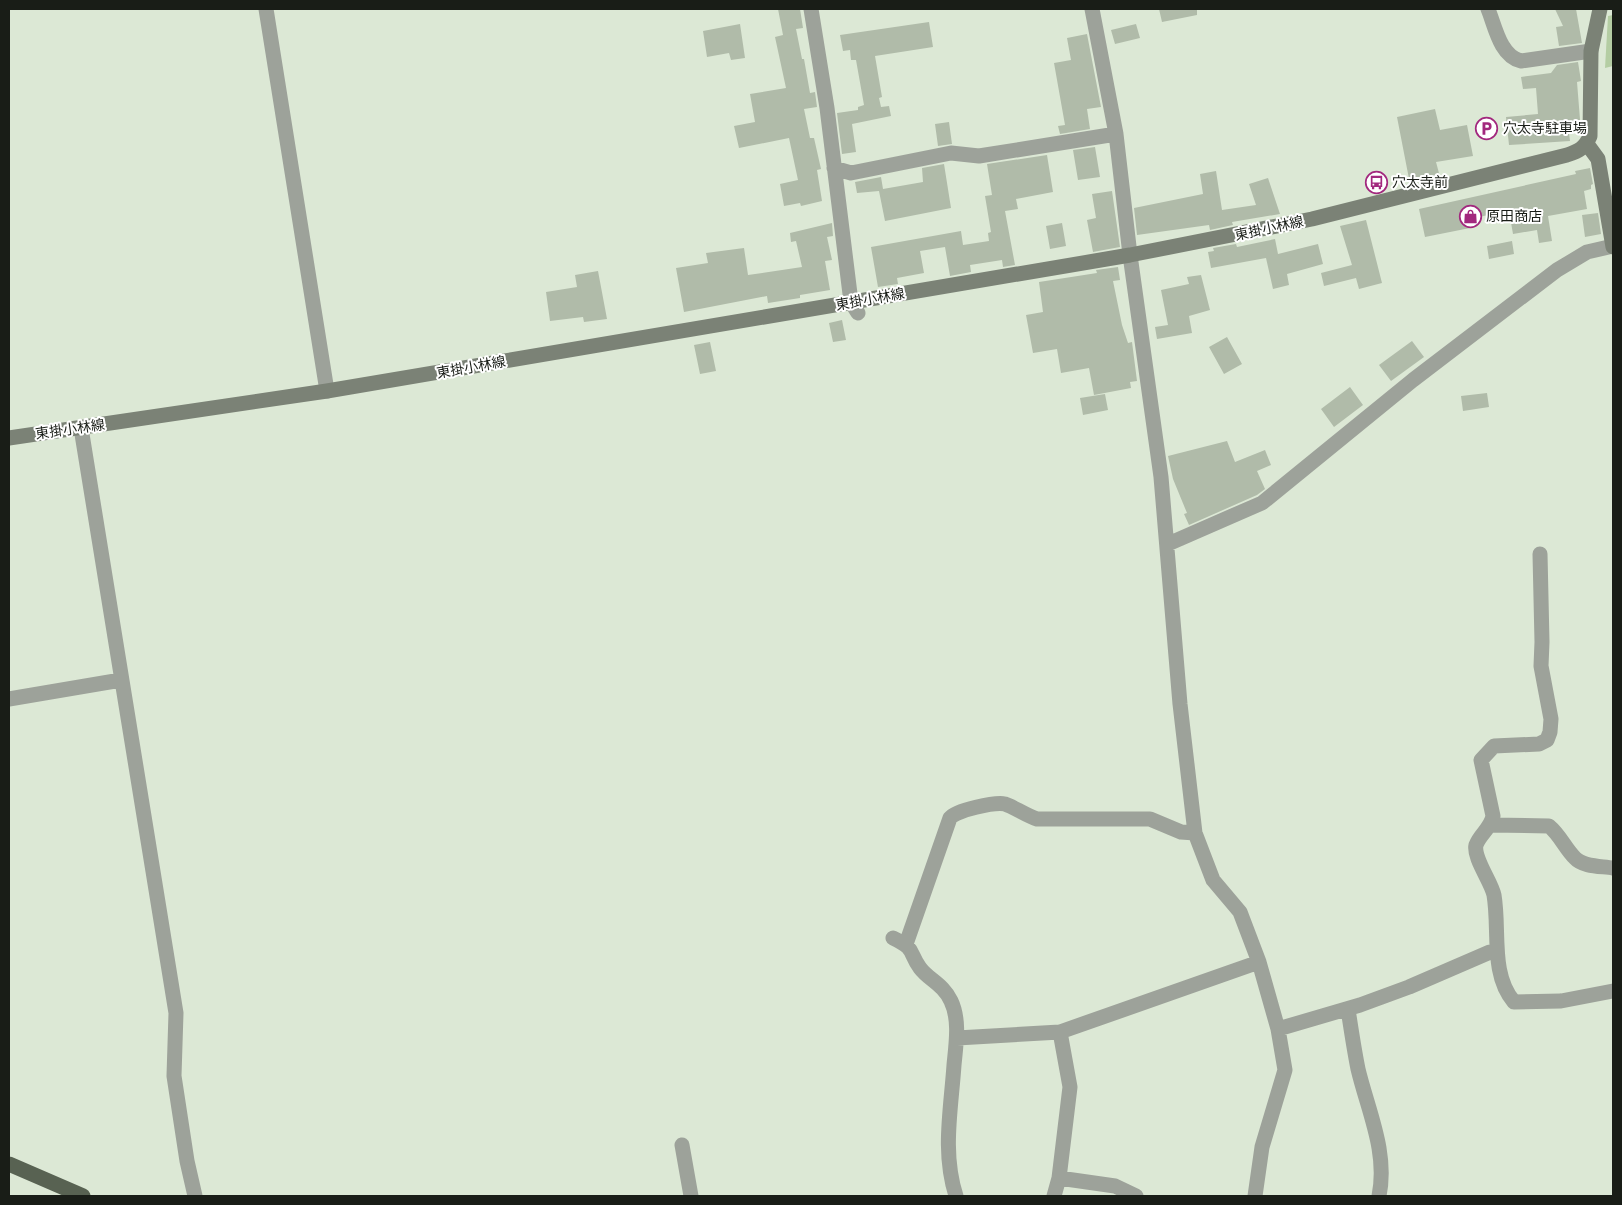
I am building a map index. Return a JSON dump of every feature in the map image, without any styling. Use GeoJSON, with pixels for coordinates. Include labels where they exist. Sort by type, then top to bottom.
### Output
{"type":"FeatureCollection","features":[{"type":"Feature","properties":{"kind":"highway"},"geometry":{"type":"LineString","coordinates":[[9,1164],[84,1196]]}},
{"type":"Feature","properties":{"kind":"main road"},"geometry":{"type":"LineString","coordinates":[[1600,9],[1591,52],[1592,124],[1586,144],[1598,159],[1612,230],[1613,247]]}},
{"type":"Feature","properties":{"kind":"main road","name":"東掛小林線"},"geometry":{"type":"LineString","coordinates":[[9,438],[327,391],[854,308],[1130,256],[1312,219],[1567,155],[1579,151],[1586,144]]}},
{"type":"Feature","properties":{"kind":"street"},"geometry":{"type":"LineString","coordinates":[[266,9],[327,391]]}},
{"type":"Feature","properties":{"kind":"street"},"geometry":{"type":"LineString","coordinates":[[811,9],[854,308]]}},
{"type":"Feature","properties":{"kind":"street"},"geometry":{"type":"LineString","coordinates":[[1092,9],[1116,134],[1130,256],[1161,477],[1180,704],[1195,833],[1213,880],[1240,912],[1259,962],[1278,1029],[1285,1070],[1262,1148],[1255,1196]]}},
{"type":"Feature","properties":{"kind":"street"},"geometry":{"type":"LineString","coordinates":[[1488,9],[1502,46],[1514,59],[1521,61],[1591,52]]}},
{"type":"Feature","properties":{"kind":"street"},"geometry":{"type":"LineString","coordinates":[[834,168],[851,173],[950,153],[979,156],[1116,134]]}},
{"type":"Feature","properties":{"kind":"street"},"geometry":{"type":"LineString","coordinates":[[1168,544],[1262,503],[1413,380],[1557,270],[1587,252],[1613,247]]}},
{"type":"Feature","properties":{"kind":"street"},"geometry":{"type":"LineString","coordinates":[[81,428],[176,1012],[174,1076],[187,1161],[195,1196]]}},
{"type":"Feature","properties":{"kind":"street"},"geometry":{"type":"LineString","coordinates":[[1540,554],[1541,666],[1550,719],[1550,732],[1547,740],[1539,744],[1494,746],[1481,760],[1493,816],[1490,825],[1476,845],[1476,855],[1493,892],[1497,915],[1497,952],[1505,992],[1514,1002],[1562,1001],[1613,992]]}},
{"type":"Feature","properties":{"kind":"street"},"geometry":{"type":"LineString","coordinates":[[9,699],[121,680]]}},
{"type":"Feature","properties":{"kind":"street"},"geometry":{"type":"LineString","coordinates":[[956,1196],[949,1174],[947,1150],[957,1038],[951,1001],[940,984],[920,968],[911,949],[899,941],[950,818],[958,811],[1005,804],[1022,814],[1037,819],[1150,818],[1181,832],[1195,833]]}},
{"type":"Feature","properties":{"kind":"street"},"geometry":{"type":"LineString","coordinates":[[1490,825],[1549,826],[1556,832],[1575,859],[1588,865],[1613,868]]}},
{"type":"Feature","properties":{"kind":"street"},"geometry":{"type":"LineString","coordinates":[[1278,1029],[1348,1009],[1409,987],[1490,952],[1497,952]]}},
{"type":"Feature","properties":{"kind":"street"},"geometry":{"type":"LineString","coordinates":[[957,1038],[1060,1032],[1259,962]]}},
{"type":"Feature","properties":{"kind":"street"},"geometry":{"type":"LineString","coordinates":[[1348,1009],[1358,1070],[1377,1137],[1383,1178],[1379,1196]]}},
{"type":"Feature","properties":{"kind":"street"},"geometry":{"type":"LineString","coordinates":[[1054,1196],[1059,1178],[1070,1087],[1060,1032]]}},
{"type":"Feature","properties":{"kind":"street"},"geometry":{"type":"LineString","coordinates":[[682,1145],[691,1196]]}},
{"type":"Feature","properties":{"kind":"street"},"geometry":{"type":"LineString","coordinates":[[1059,1178],[1115,1186],[1136,1196]]}},
{"type":"Feature","properties":{"kind":"green space"},"geometry":{"type":"Polygon","coordinates":[[[1613,15],[1613,66],[1605,68],[1608,16],[1613,15]]]}},
{"type":"Feature","properties":{"kind":"building"},"geometry":{"type":"Polygon","coordinates":[[[778,9],[800,9],[803,28],[796,29],[810,93],[815,92],[817,107],[804,109],[810,138],[814,138],[821,169],[817,170],[822,201],[801,206],[800,203],[784,206],[780,184],[798,180],[789,138],[739,148],[734,126],[755,122],[750,94],[786,88],[775,37],[783,35],[778,9]]]}},
{"type":"Feature","properties":{"kind":"building"},"geometry":{"type":"Polygon","coordinates":[[[1159,9],[1197,9],[1197,15],[1162,22],[1159,9]]]}},
{"type":"Feature","properties":{"kind":"building"},"geometry":{"type":"Polygon","coordinates":[[[1555,9],[1576,9],[1582,43],[1559,46],[1556,27],[1563,26],[1555,9]]]}},
{"type":"Feature","properties":{"kind":"building"},"geometry":{"type":"Polygon","coordinates":[[[929,22],[933,47],[875,56],[882,97],[879,98],[881,107],[889,106],[891,116],[852,124],[856,152],[842,154],[837,113],[858,110],[858,107],[864,105],[856,60],[851,60],[850,50],[843,51],[840,35],[929,22]]]}},
{"type":"Feature","properties":{"kind":"building"},"geometry":{"type":"Polygon","coordinates":[[[740,24],[745,58],[731,60],[729,53],[707,57],[703,31],[740,24]]]}},
{"type":"Feature","properties":{"kind":"building"},"geometry":{"type":"Polygon","coordinates":[[[1136,24],[1140,38],[1115,44],[1111,30],[1136,24]]]}},
{"type":"Feature","properties":{"kind":"building"},"geometry":{"type":"Polygon","coordinates":[[[1087,34],[1101,107],[1087,109],[1090,129],[1060,134],[1058,126],[1065,125],[1054,63],[1071,60],[1067,38],[1087,34]]]}},
{"type":"Feature","properties":{"kind":"building"},"geometry":{"type":"Polygon","coordinates":[[[1578,62],[1581,81],[1577,82],[1581,132],[1569,133],[1570,141],[1509,145],[1506,117],[1538,114],[1536,88],[1523,89],[1521,77],[1551,73],[1557,65],[1578,62]]]}},
{"type":"Feature","properties":{"kind":"building"},"geometry":{"type":"Polygon","coordinates":[[[1435,109],[1440,130],[1467,125],[1473,156],[1436,162],[1440,177],[1410,184],[1397,117],[1435,109]]]}},
{"type":"Feature","properties":{"kind":"building"},"geometry":{"type":"Polygon","coordinates":[[[949,122],[952,144],[938,146],[935,124],[949,122]]]}},
{"type":"Feature","properties":{"kind":"building"},"geometry":{"type":"Polygon","coordinates":[[[1095,147],[1100,177],[1078,180],[1073,150],[1095,147]]]}},
{"type":"Feature","properties":{"kind":"building"},"geometry":{"type":"Polygon","coordinates":[[[1047,155],[1053,192],[1016,199],[1018,209],[1005,211],[1015,265],[1003,267],[1002,260],[970,265],[971,272],[950,276],[945,247],[920,251],[924,273],[897,278],[898,284],[878,287],[871,247],[961,231],[963,245],[989,241],[988,233],[991,232],[985,196],[992,195],[987,164],[1047,155]]]}},
{"type":"Feature","properties":{"kind":"building"},"geometry":{"type":"Polygon","coordinates":[[[944,164],[951,208],[885,221],[879,191],[857,193],[855,182],[881,177],[883,189],[923,182],[922,168],[944,164]]]}},
{"type":"Feature","properties":{"kind":"building"},"geometry":{"type":"Polygon","coordinates":[[[1590,168],[1593,184],[1591,189],[1584,191],[1587,209],[1548,216],[1552,241],[1539,243],[1537,230],[1513,234],[1509,211],[1468,219],[1470,228],[1425,237],[1419,209],[1576,174],[1575,171],[1590,168]]]}},
{"type":"Feature","properties":{"kind":"building"},"geometry":{"type":"Polygon","coordinates":[[[1216,171],[1222,210],[1256,205],[1249,184],[1268,178],[1280,214],[1232,222],[1233,225],[1210,230],[1209,225],[1137,235],[1134,208],[1203,194],[1200,174],[1216,171]]]}},
{"type":"Feature","properties":{"kind":"building"},"geometry":{"type":"Polygon","coordinates":[[[1112,191],[1120,247],[1093,252],[1087,220],[1096,218],[1092,194],[1112,191]]]}},
{"type":"Feature","properties":{"kind":"building"},"geometry":{"type":"Polygon","coordinates":[[[1598,213],[1601,234],[1585,237],[1582,215],[1598,213]]]}},
{"type":"Feature","properties":{"kind":"building"},"geometry":{"type":"Polygon","coordinates":[[[1366,220],[1382,283],[1359,289],[1356,278],[1324,286],[1321,273],[1352,265],[1340,226],[1366,220]]]}},
{"type":"Feature","properties":{"kind":"building"},"geometry":{"type":"Polygon","coordinates":[[[832,223],[833,236],[827,237],[832,260],[825,261],[830,290],[800,295],[800,298],[768,303],[767,296],[684,312],[676,268],[708,263],[706,253],[744,248],[748,275],[802,267],[796,241],[791,242],[790,233],[832,223]]]}},
{"type":"Feature","properties":{"kind":"building"},"geometry":{"type":"Polygon","coordinates":[[[1062,223],[1066,246],[1050,249],[1046,226],[1062,223]]]}},
{"type":"Feature","properties":{"kind":"building"},"geometry":{"type":"Polygon","coordinates":[[[1275,239],[1278,254],[1318,244],[1323,264],[1287,274],[1289,285],[1273,289],[1266,258],[1211,268],[1208,252],[1214,251],[1213,248],[1236,244],[1237,247],[1275,239]]]}},
{"type":"Feature","properties":{"kind":"building"},"geometry":{"type":"Polygon","coordinates":[[[1512,241],[1514,254],[1489,259],[1487,246],[1512,241]]]}},
{"type":"Feature","properties":{"kind":"building"},"geometry":{"type":"Polygon","coordinates":[[[1118,267],[1120,280],[1113,281],[1122,325],[1128,343],[1132,342],[1137,381],[1130,382],[1131,388],[1094,395],[1089,368],[1061,373],[1057,349],[1033,353],[1026,315],[1043,312],[1039,282],[1097,273],[1096,270],[1118,267]]]}},
{"type":"Feature","properties":{"kind":"building"},"geometry":{"type":"Polygon","coordinates":[[[598,271],[607,319],[584,322],[583,317],[550,321],[546,292],[577,287],[575,275],[598,271]]]}},
{"type":"Feature","properties":{"kind":"building"},"geometry":{"type":"Polygon","coordinates":[[[1201,275],[1210,310],[1189,316],[1192,333],[1157,339],[1155,327],[1168,325],[1161,290],[1189,284],[1187,277],[1201,275]]]}},
{"type":"Feature","properties":{"kind":"building"},"geometry":{"type":"Polygon","coordinates":[[[842,320],[846,340],[833,342],[829,323],[842,320]]]}},
{"type":"Feature","properties":{"kind":"building"},"geometry":{"type":"Polygon","coordinates":[[[1227,337],[1242,364],[1224,374],[1209,347],[1227,337]]]}},
{"type":"Feature","properties":{"kind":"building"},"geometry":{"type":"Polygon","coordinates":[[[1412,341],[1424,357],[1391,381],[1379,365],[1412,341]]]}},
{"type":"Feature","properties":{"kind":"building"},"geometry":{"type":"Polygon","coordinates":[[[710,342],[716,371],[700,374],[694,345],[710,342]]]}},
{"type":"Feature","properties":{"kind":"building"},"geometry":{"type":"Polygon","coordinates":[[[1350,387],[1363,405],[1334,427],[1321,409],[1350,387]]]}},
{"type":"Feature","properties":{"kind":"building"},"geometry":{"type":"Polygon","coordinates":[[[1487,393],[1489,407],[1463,411],[1461,396],[1487,393]]]}},
{"type":"Feature","properties":{"kind":"building"},"geometry":{"type":"Polygon","coordinates":[[[1105,394],[1108,410],[1083,415],[1080,398],[1105,394]]]}},
{"type":"Feature","properties":{"kind":"building"},"geometry":{"type":"Polygon","coordinates":[[[1227,441],[1235,462],[1265,450],[1271,465],[1257,471],[1265,489],[1257,495],[1189,525],[1184,514],[1187,513],[1173,479],[1168,456],[1227,441]]]}},
{"type":"Feature","properties":{"kind":"place","name":"穴太寺駐車場"},"geometry":{"type":"Point","coordinates":[1487,128]}},
{"type":"Feature","properties":{"kind":"place","name":"穴太寺前"},"geometry":{"type":"Point","coordinates":[1376,182]}},
{"type":"Feature","properties":{"kind":"place","name":"原田商店"},"geometry":{"type":"Point","coordinates":[1470,216]}}]}
